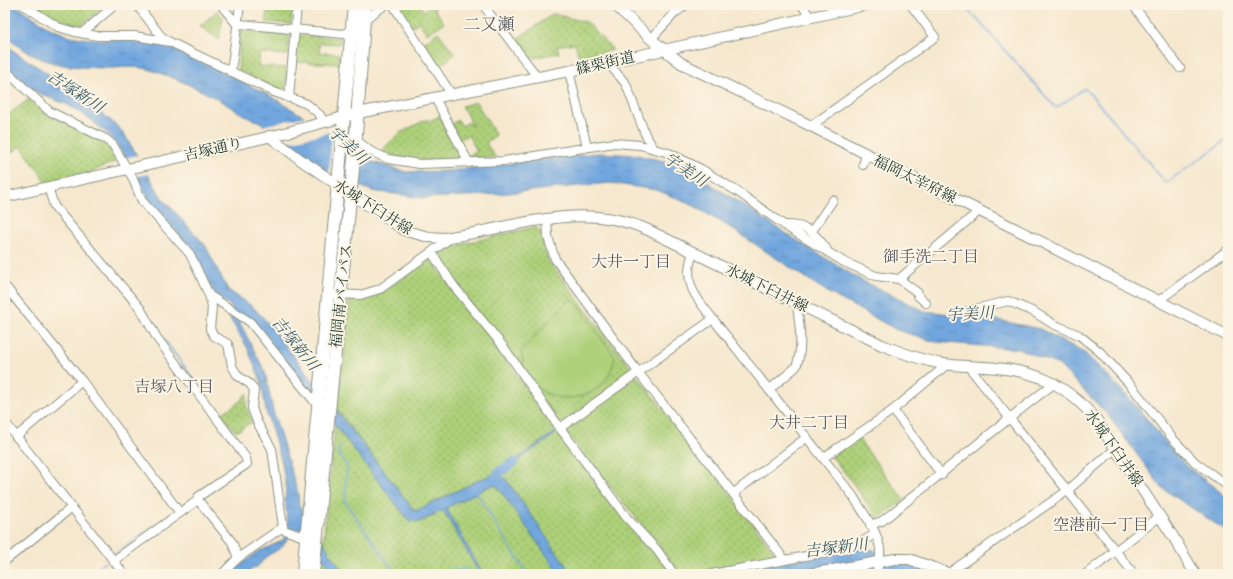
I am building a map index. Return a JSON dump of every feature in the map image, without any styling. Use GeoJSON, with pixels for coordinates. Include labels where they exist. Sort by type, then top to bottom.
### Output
{"type":"FeatureCollection","features":[{"type":"Feature","properties":{"kind":"highway","name":"福岡南バイパス"},"geometry":{"type":"LineString","coordinates":[[313,574],[330,397],[335,294],[332,244],[354,5]]}},
{"type":"Feature","properties":{"kind":"highway","name":"福岡南バイパス"},"geometry":{"type":"LineString","coordinates":[[303,574],[309,516],[316,405],[321,384],[351,190],[365,5]]}},
{"type":"Feature","properties":{"kind":"main road","name":"福岡太宰府線"},"geometry":{"type":"LineString","coordinates":[[615,5],[650,39],[681,63],[690,68],[811,126],[1228,336]]}},
{"type":"Feature","properties":{"kind":"main road","name":"篠栗街道"},"geometry":{"type":"LineString","coordinates":[[344,117],[608,63],[866,5]]}},
{"type":"Feature","properties":{"kind":"main road"},"geometry":{"type":"LineString","coordinates":[[689,44],[685,58],[690,68]]}},
{"type":"Feature","properties":{"kind":"main road"},"geometry":{"type":"LineString","coordinates":[[324,122],[344,117]]}},
{"type":"Feature","properties":{"kind":"main road","name":"吉塚通り"},"geometry":{"type":"LineString","coordinates":[[127,169],[273,136],[324,122]]}},
{"type":"Feature","properties":{"kind":"main road","name":"水城下臼井線"},"geometry":{"type":"LineString","coordinates":[[273,136],[301,160],[351,190],[406,231],[429,237],[453,237],[547,218],[588,216],[615,219],[638,226],[882,345],[904,353],[944,364],[1003,368],[1032,373],[1055,383],[1083,405],[1116,448],[1195,574]]}},
{"type":"Feature","properties":{"kind":"main road"},"geometry":{"type":"LineString","coordinates":[[5,197],[127,169]]}},
{"type":"Feature","properties":{"kind":"main road"},"geometry":{"type":"LineString","coordinates":[[810,574],[865,564],[878,567],[895,559],[909,559],[951,574]]}},
{"type":"Feature","properties":{"kind":"street"},"geometry":{"type":"LineString","coordinates":[[23,5],[58,27],[96,36],[135,36],[170,42]]}},
{"type":"Feature","properties":{"kind":"street"},"geometry":{"type":"LineString","coordinates":[[82,33],[115,5]]}},
{"type":"Feature","properties":{"kind":"street"},"geometry":{"type":"LineString","coordinates":[[137,5],[161,36],[170,42],[231,72],[289,98],[307,104],[320,114],[324,122]]}},
{"type":"Feature","properties":{"kind":"street"},"geometry":{"type":"LineString","coordinates":[[222,5],[238,23],[344,34],[385,5]]}},
{"type":"Feature","properties":{"kind":"street"},"geometry":{"type":"LineString","coordinates":[[231,72],[240,5]]}},
{"type":"Feature","properties":{"kind":"street"},"geometry":{"type":"LineString","coordinates":[[289,98],[297,5]]}},
{"type":"Feature","properties":{"kind":"street"},"geometry":{"type":"LineString","coordinates":[[393,5],[452,94]]}},
{"type":"Feature","properties":{"kind":"street"},"geometry":{"type":"LineString","coordinates":[[483,5],[538,78]]}},
{"type":"Feature","properties":{"kind":"street"},"geometry":{"type":"LineString","coordinates":[[650,39],[675,12],[686,5]]}},
{"type":"Feature","properties":{"kind":"street"},"geometry":{"type":"LineString","coordinates":[[802,5],[810,17]]}},
{"type":"Feature","properties":{"kind":"street"},"geometry":{"type":"LineString","coordinates":[[811,126],[935,37],[911,5]]}},
{"type":"Feature","properties":{"kind":"street"},"geometry":{"type":"LineString","coordinates":[[1132,5],[1180,68]]}},
{"type":"Feature","properties":{"kind":"street"},"geometry":{"type":"LineString","coordinates":[[608,63],[626,84],[646,134],[654,149]]}},
{"type":"Feature","properties":{"kind":"street"},"geometry":{"type":"LineString","coordinates":[[5,70],[49,111],[106,139],[113,145],[127,169],[142,201],[190,254],[209,295],[212,307],[210,329],[214,336],[228,344],[232,366],[238,376],[250,384],[254,390],[252,408],[257,422],[272,449],[282,527],[284,530],[307,538]]}},
{"type":"Feature","properties":{"kind":"street"},"geometry":{"type":"LineString","coordinates":[[569,71],[587,147]]}},
{"type":"Feature","properties":{"kind":"street"},"geometry":{"type":"LineString","coordinates":[[435,98],[469,163]]}},
{"type":"Feature","properties":{"kind":"street"},"geometry":{"type":"LineString","coordinates":[[355,144],[388,159],[420,164],[504,161],[614,143],[640,145],[669,153],[701,169],[738,192],[785,225],[857,270],[899,279],[918,293],[918,296],[926,303]]}},
{"type":"Feature","properties":{"kind":"street"},"geometry":{"type":"LineString","coordinates":[[863,165],[866,154]]}},
{"type":"Feature","properties":{"kind":"street"},"geometry":{"type":"LineString","coordinates":[[48,187],[54,206],[140,308],[157,338],[246,458],[247,464],[198,497],[198,500],[113,561]]}},
{"type":"Feature","properties":{"kind":"street"},"geometry":{"type":"LineString","coordinates":[[812,231],[833,200]]}},
{"type":"Feature","properties":{"kind":"street"},"geometry":{"type":"LineString","coordinates":[[899,279],[979,211]]}},
{"type":"Feature","properties":{"kind":"street"},"geometry":{"type":"LineString","coordinates":[[547,218],[548,237],[555,259],[638,372],[785,560]]}},
{"type":"Feature","properties":{"kind":"street"},"geometry":{"type":"LineString","coordinates":[[785,225],[793,225],[812,231],[830,254]]}},
{"type":"Feature","properties":{"kind":"street"},"geometry":{"type":"LineString","coordinates":[[335,294],[360,295],[380,289],[453,237]]}},
{"type":"Feature","properties":{"kind":"street"},"geometry":{"type":"LineString","coordinates":[[1158,301],[1228,250]]}},
{"type":"Feature","properties":{"kind":"street"},"geometry":{"type":"LineString","coordinates":[[432,253],[453,285],[503,346],[560,428],[627,518],[657,550],[674,574]]}},
{"type":"Feature","properties":{"kind":"street"},"geometry":{"type":"LineString","coordinates":[[693,253],[689,268],[691,289],[769,390],[850,490],[875,534],[880,548],[878,567]]}},
{"type":"Feature","properties":{"kind":"street"},"geometry":{"type":"LineString","coordinates":[[5,286],[82,381],[180,513]]}},
{"type":"Feature","properties":{"kind":"street"},"geometry":{"type":"LineString","coordinates":[[209,295],[227,309],[250,322],[316,405]]}},
{"type":"Feature","properties":{"kind":"street"},"geometry":{"type":"LineString","coordinates":[[967,310],[1008,301],[1034,312],[1053,324],[1079,336],[1099,351],[1133,388],[1173,439],[1196,463],[1228,486]]}},
{"type":"Feature","properties":{"kind":"street"},"geometry":{"type":"LineString","coordinates":[[769,390],[796,367],[798,362],[801,352],[797,303]]}},
{"type":"Feature","properties":{"kind":"street"},"geometry":{"type":"LineString","coordinates":[[560,428],[713,319]]}},
{"type":"Feature","properties":{"kind":"street"},"geometry":{"type":"LineString","coordinates":[[823,458],[894,410],[943,368],[944,364]]}},
{"type":"Feature","properties":{"kind":"street"},"geometry":{"type":"LineString","coordinates":[[968,366],[1066,491],[1134,574]]}},
{"type":"Feature","properties":{"kind":"street"},"geometry":{"type":"LineString","coordinates":[[11,436],[82,381]]}},
{"type":"Feature","properties":{"kind":"street"},"geometry":{"type":"LineString","coordinates":[[870,525],[882,521],[942,475],[1008,418],[1055,383]]}},
{"type":"Feature","properties":{"kind":"street"},"geometry":{"type":"LineString","coordinates":[[894,410],[942,475]]}},
{"type":"Feature","properties":{"kind":"street"},"geometry":{"type":"LineString","coordinates":[[5,422],[11,436],[124,574]]}},
{"type":"Feature","properties":{"kind":"street"},"geometry":{"type":"LineString","coordinates":[[734,493],[807,437]]}},
{"type":"Feature","properties":{"kind":"street"},"geometry":{"type":"LineString","coordinates":[[951,574],[953,570],[1066,491],[1116,448]]}},
{"type":"Feature","properties":{"kind":"street"},"geometry":{"type":"LineString","coordinates":[[198,500],[232,542],[238,558]]}},
{"type":"Feature","properties":{"kind":"street"},"geometry":{"type":"LineString","coordinates":[[5,561],[71,508]]}},
{"type":"Feature","properties":{"kind":"street"},"geometry":{"type":"LineString","coordinates":[[1086,574],[1160,516]]}},
{"type":"Feature","properties":{"kind":"street"},"geometry":{"type":"LineString","coordinates":[[222,574],[238,558],[282,527]]}},
{"type":"Feature","properties":{"kind":"street"},"geometry":{"type":"LineString","coordinates":[[712,574],[853,547],[875,534]]}},
{"type":"Feature","properties":{"kind":"green space"},"geometry":{"type":"Polygon","coordinates":[[[30,5],[107,5],[76,29],[58,23],[30,5]]]}},
{"type":"Feature","properties":{"kind":"green space"},"geometry":{"type":"Polygon","coordinates":[[[267,5],[292,5],[291,24],[266,22],[267,5]]]}},
{"type":"Feature","properties":{"kind":"green space"},"geometry":{"type":"Polygon","coordinates":[[[395,5],[420,5],[424,11],[432,5],[444,23],[427,34],[419,22],[410,28],[395,5]]]}},
{"type":"Feature","properties":{"kind":"green space"},"geometry":{"type":"Polygon","coordinates":[[[217,11],[223,17],[219,40],[200,26],[217,11]]]}},
{"type":"Feature","properties":{"kind":"green space"},"geometry":{"type":"Polygon","coordinates":[[[553,14],[587,22],[613,50],[579,57],[575,43],[557,46],[559,53],[527,59],[514,41],[553,14]]]}},
{"type":"Feature","properties":{"kind":"green space"},"geometry":{"type":"Polygon","coordinates":[[[241,31],[289,35],[288,55],[260,53],[258,66],[287,68],[285,93],[238,70],[241,31]]]}},
{"type":"Feature","properties":{"kind":"green space"},"geometry":{"type":"Polygon","coordinates":[[[438,32],[455,54],[438,67],[421,45],[438,32]]]}},
{"type":"Feature","properties":{"kind":"green space"},"geometry":{"type":"Polygon","coordinates":[[[297,35],[341,38],[340,44],[320,43],[319,52],[339,54],[339,64],[294,62],[297,35]]]}},
{"type":"Feature","properties":{"kind":"green space"},"geometry":{"type":"Polygon","coordinates":[[[29,99],[45,113],[108,145],[117,158],[114,162],[80,177],[47,184],[21,146],[9,154],[5,148],[5,117],[29,99]]]}},
{"type":"Feature","properties":{"kind":"green space"},"geometry":{"type":"Polygon","coordinates":[[[476,102],[496,135],[486,143],[495,157],[470,160],[468,156],[477,151],[468,135],[459,140],[451,124],[458,120],[462,126],[469,122],[473,126],[462,106],[476,102]]]}},
{"type":"Feature","properties":{"kind":"green space"},"geometry":{"type":"Polygon","coordinates":[[[440,116],[464,161],[410,160],[380,152],[400,133],[427,119],[429,121],[440,116]]]}},
{"type":"Feature","properties":{"kind":"green space"},"geometry":{"type":"Polygon","coordinates":[[[535,227],[542,233],[543,246],[549,262],[634,372],[560,424],[457,285],[437,255],[437,252],[453,246],[535,227]]]}},
{"type":"Feature","properties":{"kind":"green space"},"geometry":{"type":"Polygon","coordinates":[[[429,260],[432,261],[450,286],[479,321],[557,432],[613,505],[655,551],[671,574],[572,574],[506,479],[498,475],[483,478],[415,511],[410,505],[336,408],[343,365],[350,298],[384,291],[429,260]]]}},
{"type":"Feature","properties":{"kind":"green space"},"geometry":{"type":"Polygon","coordinates":[[[569,300],[576,302],[615,358],[610,373],[603,383],[594,390],[573,398],[561,398],[550,395],[531,381],[523,364],[521,352],[569,300]]]}},
{"type":"Feature","properties":{"kind":"green space"},"geometry":{"type":"Polygon","coordinates":[[[637,376],[730,493],[778,557],[701,574],[679,574],[659,546],[563,429],[637,376]]]}},
{"type":"Feature","properties":{"kind":"green space"},"geometry":{"type":"Polygon","coordinates":[[[247,393],[246,406],[252,422],[236,432],[221,414],[238,403],[247,393]]]}},
{"type":"Feature","properties":{"kind":"green space"},"geometry":{"type":"Polygon","coordinates":[[[335,425],[409,521],[423,521],[443,510],[480,574],[320,574],[335,425]]]}},
{"type":"Feature","properties":{"kind":"green space"},"geometry":{"type":"Polygon","coordinates":[[[858,438],[904,500],[878,519],[850,479],[831,456],[858,438]]]}},
{"type":"Feature","properties":{"kind":"green space"},"geometry":{"type":"Polygon","coordinates":[[[492,485],[497,486],[560,574],[483,574],[446,508],[492,485]]]}},
{"type":"Feature","properties":{"kind":"water"},"geometry":{"type":"Polygon","coordinates":[[[5,5],[15,5],[50,28],[66,35],[104,40],[142,39],[180,51],[267,94],[305,117],[369,161],[406,172],[448,171],[598,153],[637,155],[669,162],[712,185],[804,245],[863,281],[925,311],[992,319],[1040,329],[1085,353],[1132,401],[1184,464],[1228,498],[1228,536],[1225,530],[1162,488],[1107,414],[1059,365],[1019,349],[936,342],[897,330],[829,293],[729,227],[694,206],[657,190],[609,183],[487,195],[424,198],[372,191],[326,171],[264,126],[261,122],[244,115],[218,99],[176,79],[151,70],[140,68],[93,68],[53,63],[29,53],[5,34],[5,5]]]}},
{"type":"Feature","properties":{"kind":"water"},"geometry":{"type":"Polygon","coordinates":[[[5,42],[15,52],[82,96],[118,127],[126,137],[162,198],[205,245],[228,290],[253,307],[268,323],[414,510],[416,511],[483,478],[498,475],[506,479],[572,574],[560,574],[497,486],[492,485],[446,508],[483,574],[480,574],[443,510],[419,522],[409,521],[313,394],[242,315],[238,319],[265,372],[273,411],[298,493],[299,505],[344,574],[335,574],[302,531],[295,528],[281,548],[267,556],[258,566],[249,571],[250,573],[229,574],[257,552],[282,541],[288,527],[285,499],[286,487],[282,463],[266,411],[261,381],[247,347],[230,319],[229,314],[232,307],[214,293],[193,250],[152,205],[126,158],[108,134],[83,114],[66,104],[35,91],[5,65],[5,42]]]}},
{"type":"Feature","properties":{"kind":"water"},"geometry":{"type":"Polygon","coordinates":[[[555,432],[556,434],[504,470],[502,469],[555,432]]]}},
{"type":"Feature","properties":{"kind":"water"},"geometry":{"type":"Polygon","coordinates":[[[858,548],[875,550],[867,560],[851,561],[786,574],[722,574],[858,548]]]}},
{"type":"Feature","properties":{"kind":"water"},"geometry":{"type":"Polygon","coordinates":[[[909,564],[934,574],[909,574],[900,570],[909,564]]]}},
{"type":"Feature","properties":{"kind":"pier"},"geometry":{"type":"Polygon","coordinates":[[[307,116],[331,132],[284,143],[262,126],[307,116]]]}},
{"type":"Feature","properties":{"kind":"pier"},"geometry":{"type":"Polygon","coordinates":[[[332,133],[363,155],[360,188],[326,171],[329,171],[332,133]]]}},
{"type":"Feature","properties":{"kind":"pier"},"geometry":{"type":"Polygon","coordinates":[[[138,155],[150,174],[134,177],[123,158],[138,155]]]}},
{"type":"Feature","properties":{"kind":"waterway"},"geometry":{"type":"LineString","coordinates":[[962,5],[975,17],[1056,108],[1086,89],[1166,183],[1228,139]]}},
{"type":"Feature","properties":{"kind":"waterway"},"geometry":{"type":"LineString","coordinates":[[155,327],[244,448]]}},
{"type":"Feature","properties":{"kind":"waterway"},"geometry":{"type":"LineString","coordinates":[[339,445],[338,453],[347,465],[345,502],[396,574]]}},
{"type":"Feature","properties":{"kind":"waterway"},"geometry":{"type":"LineString","coordinates":[[496,479],[498,473],[514,462]]}},
{"type":"Feature","properties":{"kind":"waterway"},"geometry":{"type":"LineString","coordinates":[[497,475],[503,469]]}},
{"type":"Feature","properties":{"kind":"waterway"},"geometry":{"type":"LineString","coordinates":[[476,492],[527,574]]}},
{"type":"Feature","properties":{"kind":"waterway"},"geometry":{"type":"LineString","coordinates":[[181,507],[193,499]]}},
{"type":"Feature","properties":{"kind":"waterway"},"geometry":{"type":"LineString","coordinates":[[114,555],[172,513]]}},
{"type":"Feature","properties":{"kind":"waterway","name":"吉塚新川"},"geometry":{"type":"LineString","coordinates":[[857,557],[876,556],[915,574]]}},
{"type":"Feature","properties":{"kind":"waterway"},"geometry":{"type":"LineString","coordinates":[[91,574],[105,562]]}},
{"type":"Feature","properties":{"kind":"waterway"},"geometry":{"type":"LineString","coordinates":[[412,574],[468,569]]}},
{"type":"Feature","properties":{"kind":"district","name":"二又瀬"},"geometry":{"type":"Point","coordinates":[489,24]}},
{"type":"Feature","properties":{"kind":"district","name":"御手洗二丁目"},"geometry":{"type":"Point","coordinates":[931,256]}},
{"type":"Feature","properties":{"kind":"district","name":"大井一丁目"},"geometry":{"type":"Point","coordinates":[631,261]}},
{"type":"Feature","properties":{"kind":"district","name":"吉塚八丁目"},"geometry":{"type":"Point","coordinates":[174,386]}},
{"type":"Feature","properties":{"kind":"district","name":"大井二丁目"},"geometry":{"type":"Point","coordinates":[809,422]}},
{"type":"Feature","properties":{"kind":"district","name":"空港前一丁目"},"geometry":{"type":"Point","coordinates":[1101,524]}},
{"type":"Feature","properties":{"kind":"water label","name":"宇美川"},"geometry":{"type":"Point","coordinates":[349,145]}},
{"type":"Feature","properties":{"kind":"water label","name":"宇美川"},"geometry":{"type":"Point","coordinates":[686,169]}},
{"type":"Feature","properties":{"kind":"water label","name":"宇美川"},"geometry":{"type":"Point","coordinates":[970,313]}}]}
